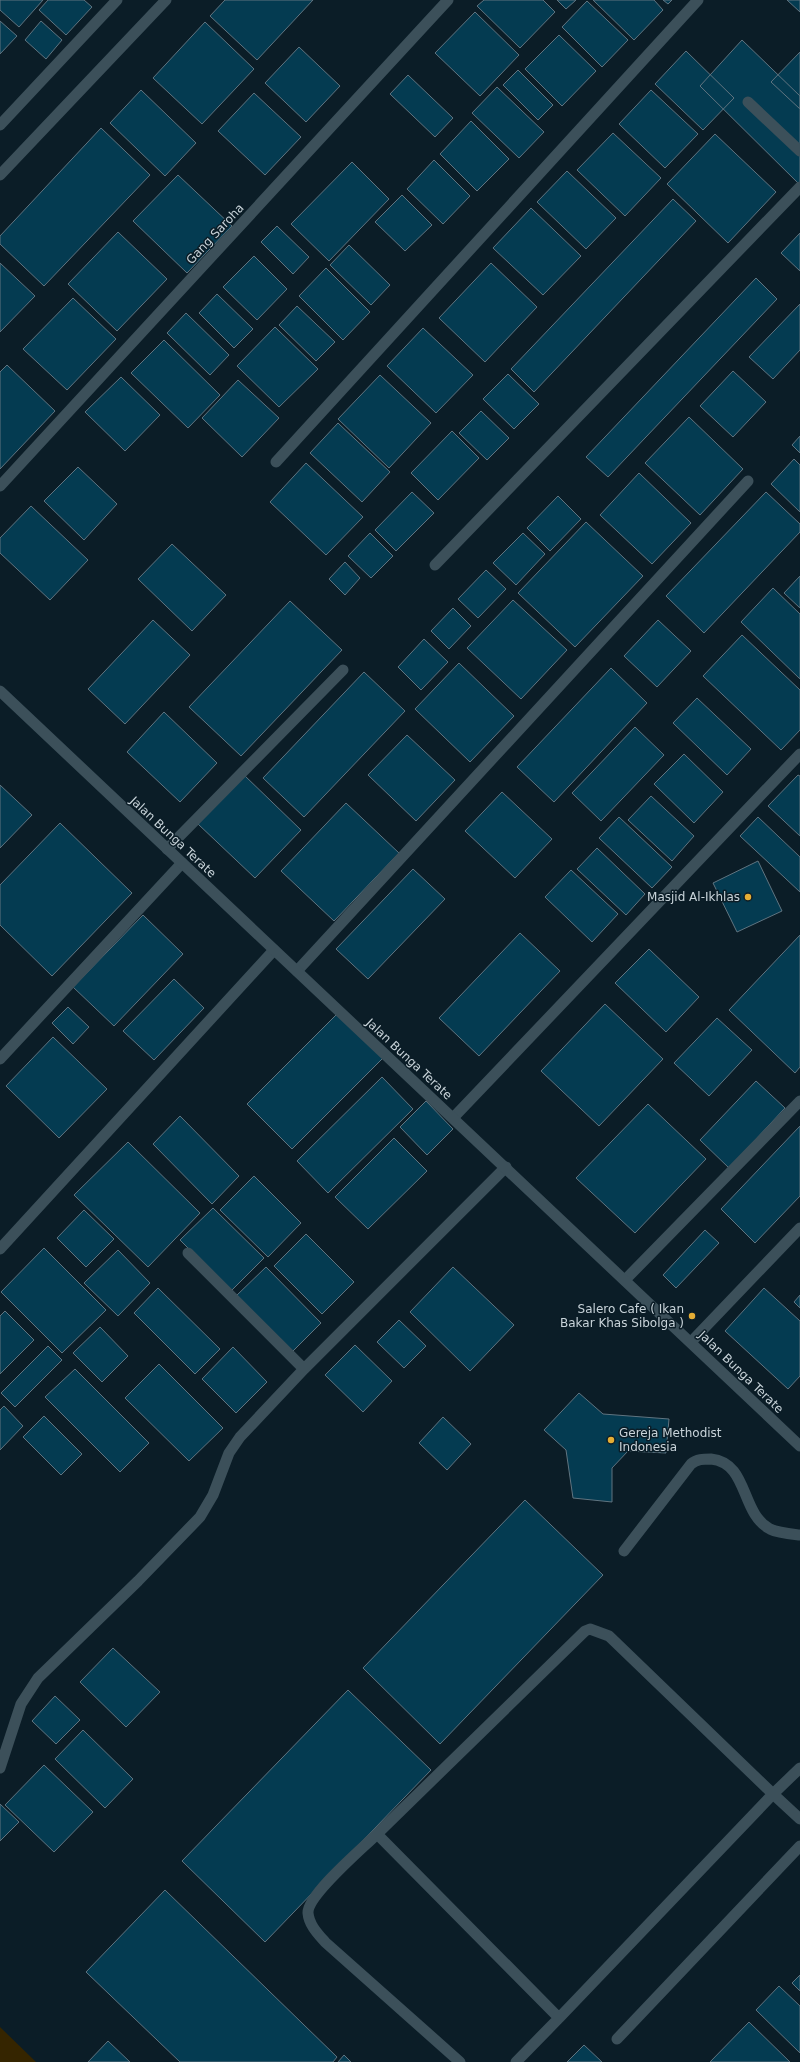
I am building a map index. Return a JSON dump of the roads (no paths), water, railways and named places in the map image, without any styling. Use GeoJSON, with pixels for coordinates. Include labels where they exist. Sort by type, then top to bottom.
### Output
{"type":"FeatureCollection","features":[{"type":"Feature","properties":{"kind":"street"},"geometry":{"type":"LineString","coordinates":[[0,125],[117,0]]}},
{"type":"Feature","properties":{"kind":"street"},"geometry":{"type":"LineString","coordinates":[[0,174],[166,0]]}},
{"type":"Feature","properties":{"kind":"street","name":"Gang Saroha"},"geometry":{"type":"LineString","coordinates":[[0,486],[448,0]]}},
{"type":"Feature","properties":{"kind":"street"},"geometry":{"type":"LineString","coordinates":[[276,462],[698,0]]}},
{"type":"Feature","properties":{"kind":"street"},"geometry":{"type":"LineString","coordinates":[[748,102],[800,151]]}},
{"type":"Feature","properties":{"kind":"street"},"geometry":{"type":"LineString","coordinates":[[435,565],[800,187]]}},
{"type":"Feature","properties":{"kind":"street"},"geometry":{"type":"LineString","coordinates":[[297,971],[748,481]]}},
{"type":"Feature","properties":{"kind":"street"},"geometry":{"type":"LineString","coordinates":[[167,849],[343,670]]}},
{"type":"Feature","properties":{"kind":"street","name":"Jalan Bunga Terate"},"geometry":{"type":"LineString","coordinates":[[2,696],[182,863],[691,1342],[798,1440]]}},
{"type":"Feature","properties":{"kind":"street"},"geometry":{"type":"LineString","coordinates":[[453,1118],[800,754]]}},
{"type":"Feature","properties":{"kind":"street"},"geometry":{"type":"LineString","coordinates":[[0,1059],[182,863]]}},
{"type":"Feature","properties":{"kind":"street"},"geometry":{"type":"LineString","coordinates":[[0,1249],[274,950]]}},
{"type":"Feature","properties":{"kind":"street"},"geometry":{"type":"LineString","coordinates":[[625,1280],[800,1101]]}},
{"type":"Feature","properties":{"kind":"street"},"geometry":{"type":"LineString","coordinates":[[0,1768],[20,1704],[38,1678],[138,1581],[200,1517],[213,1495],[221,1470],[229,1453],[240,1437],[304,1369],[506,1168]]}},
{"type":"Feature","properties":{"kind":"street"},"geometry":{"type":"LineString","coordinates":[[691,1342],[800,1228]]}},
{"type":"Feature","properties":{"kind":"street"},"geometry":{"type":"LineString","coordinates":[[188,1253],[304,1369]]}},
{"type":"Feature","properties":{"kind":"street"},"geometry":{"type":"LineString","coordinates":[[624,1551],[691,1464],[696,1460],[704,1459],[723,1463],[734,1470],[755,1514],[770,1529],[800,1535]]}},
{"type":"Feature","properties":{"kind":"street"},"geometry":{"type":"LineString","coordinates":[[460,2062],[325,1942],[310,1921],[308,1911],[317,1893],[585,1631],[590,1629],[609,1636],[800,1819]]}},
{"type":"Feature","properties":{"kind":"street"},"geometry":{"type":"LineString","coordinates":[[516,2062],[773,1794],[800,1768]]}},
{"type":"Feature","properties":{"kind":"street"},"geometry":{"type":"LineString","coordinates":[[377,1834],[559,2018]]}},
{"type":"Feature","properties":{"kind":"street"},"geometry":{"type":"LineString","coordinates":[[617,2039],[800,1846]]}},
{"type":"Feature","properties":{"kind":"place","name":"Masjid Al-Ikhlas"},"geometry":{"type":"Point","coordinates":[748,897]}},
{"type":"Feature","properties":{"kind":"place","name":"Salero Cafe ( Ikan Bakar Khas Sibolga )"},"geometry":{"type":"Point","coordinates":[692,1316]}},
{"type":"Feature","properties":{"kind":"place","name":"Gereja Methodist Indonesia"},"geometry":{"type":"Point","coordinates":[611,1440]}}]}
